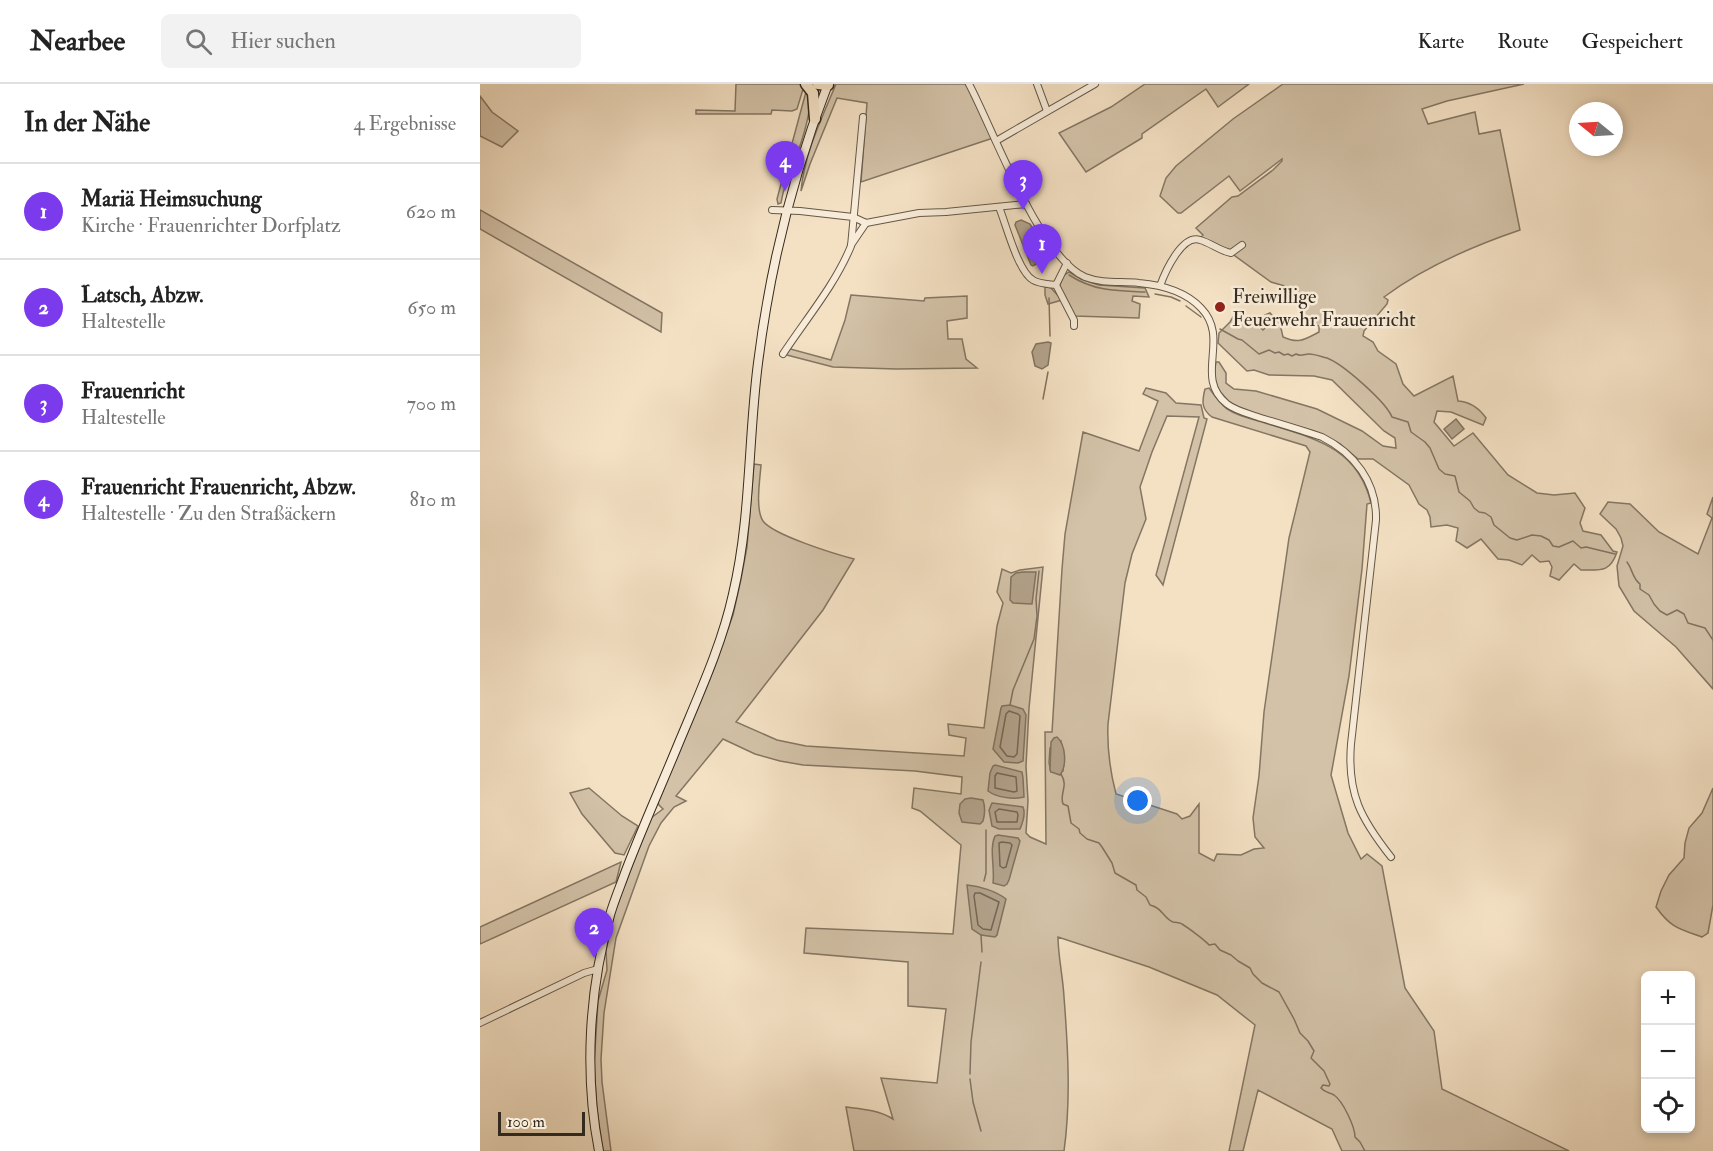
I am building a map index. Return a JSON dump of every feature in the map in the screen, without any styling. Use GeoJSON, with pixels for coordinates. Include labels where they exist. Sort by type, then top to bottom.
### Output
{"type":"FeatureCollection","features":[{"type":"Feature","properties":{"kind":"highway"},"geometry":{"type":"LineString","coordinates":[[806,84],[813,93],[815,119]]}},
{"type":"Feature","properties":{"kind":"main road"},"geometry":{"type":"LineString","coordinates":[[599,1151],[593,1108],[591,1054],[598,969],[610,914],[700,693],[730,608],[745,530],[761,336],[772,274],[786,210],[825,84]]}},
{"type":"Feature","properties":{"kind":"street"},"geometry":{"type":"LineString","coordinates":[[969,84],[1026,204],[1049,241],[1067,263],[1080,274],[1097,281],[1139,283],[1169,288],[1200,306],[1212,323],[1214,335],[1212,376],[1215,391],[1229,405],[1237,409],[1332,442],[1351,457],[1370,486],[1376,508],[1376,520],[1350,744],[1350,766],[1352,787],[1358,806],[1368,826],[1391,857]]}},
{"type":"Feature","properties":{"kind":"street"},"geometry":{"type":"LineString","coordinates":[[1037,84],[1047,111]]}},
{"type":"Feature","properties":{"kind":"street"},"geometry":{"type":"LineString","coordinates":[[996,141],[1095,84]]}},
{"type":"Feature","properties":{"kind":"street"},"geometry":{"type":"LineString","coordinates":[[783,354],[846,258],[854,216],[863,117]]}},
{"type":"Feature","properties":{"kind":"street"},"geometry":{"type":"LineString","coordinates":[[772,210],[854,216],[866,223],[919,213],[1026,204]]}},
{"type":"Feature","properties":{"kind":"street"},"geometry":{"type":"LineString","coordinates":[[999,207],[1026,275],[1034,281],[1056,285]]}},
{"type":"Feature","properties":{"kind":"street"},"geometry":{"type":"LineString","coordinates":[[850,246],[866,223]]}},
{"type":"Feature","properties":{"kind":"street"},"geometry":{"type":"LineString","coordinates":[[1160,286],[1166,270],[1186,242],[1199,239],[1231,253],[1242,245]]}},
{"type":"Feature","properties":{"kind":"street"},"geometry":{"type":"LineString","coordinates":[[1056,285],[1067,263]]}},
{"type":"Feature","properties":{"kind":"street"},"geometry":{"type":"LineString","coordinates":[[1056,285],[1074,320],[1074,326]]}},
{"type":"Feature","properties":{"kind":"street"},"geometry":{"type":"LineString","coordinates":[[480,1023],[598,969]]}},
{"type":"Feature","properties":{"kind":"shaded area"},"geometry":{"type":"Polygon","coordinates":[[[736,84],[801,84],[804,86],[797,109],[792,111],[772,110],[771,114],[696,114],[696,110],[735,111],[736,84]]]}},
{"type":"Feature","properties":{"kind":"shaded area"},"geometry":{"type":"Polygon","coordinates":[[[836,84],[966,84],[996,137],[861,182],[867,103],[837,98],[801,191],[810,150],[836,84]]]}},
{"type":"Feature","properties":{"kind":"shaded area"},"geometry":{"type":"Polygon","coordinates":[[[1145,84],[1249,84],[1218,107],[1206,89],[1142,134],[1142,138],[1086,172],[1059,133],[1111,107],[1145,84]]]}},
{"type":"Feature","properties":{"kind":"shaded area"},"geometry":{"type":"Polygon","coordinates":[[[1283,84],[1524,84],[1447,101],[1422,109],[1428,124],[1475,112],[1479,134],[1500,130],[1520,230],[1449,258],[1399,286],[1384,297],[1388,300],[1387,304],[1364,331],[1363,336],[1373,342],[1378,351],[1396,364],[1403,384],[1414,396],[1453,376],[1458,401],[1474,406],[1486,418],[1483,425],[1451,412],[1437,411],[1434,422],[1454,446],[1473,433],[1508,475],[1537,493],[1554,495],[1575,493],[1585,508],[1580,523],[1583,531],[1601,535],[1613,551],[1617,552],[1608,567],[1599,570],[1581,570],[1574,564],[1559,580],[1550,576],[1552,567],[1549,561],[1540,562],[1532,555],[1522,565],[1498,559],[1481,539],[1467,548],[1456,541],[1458,528],[1447,525],[1431,527],[1427,510],[1419,504],[1409,485],[1373,459],[1358,459],[1340,444],[1314,431],[1243,410],[1229,402],[1218,389],[1214,375],[1216,362],[1219,362],[1226,373],[1226,383],[1234,389],[1256,391],[1317,409],[1362,431],[1383,446],[1396,448],[1395,438],[1384,431],[1332,380],[1314,376],[1269,375],[1254,370],[1247,371],[1218,343],[1219,333],[1236,312],[1263,330],[1267,326],[1265,315],[1270,313],[1280,324],[1283,337],[1297,341],[1319,332],[1319,326],[1309,323],[1299,313],[1305,305],[1288,287],[1271,282],[1231,253],[1199,239],[1203,235],[1196,228],[1232,197],[1238,196],[1273,170],[1282,159],[1240,191],[1229,176],[1181,213],[1178,213],[1160,196],[1166,178],[1176,166],[1233,119],[1283,84]]]}},
{"type":"Feature","properties":{"kind":"shaded area"},"geometry":{"type":"Polygon","coordinates":[[[807,88],[810,97],[807,123],[781,203],[778,204],[777,199],[807,88]]]}},
{"type":"Feature","properties":{"kind":"shaded area"},"geometry":{"type":"Polygon","coordinates":[[[480,96],[492,112],[518,131],[502,147],[480,136],[480,96]]]}},
{"type":"Feature","properties":{"kind":"shaded area"},"geometry":{"type":"Polygon","coordinates":[[[480,210],[662,313],[661,332],[480,229],[480,210]]]}},
{"type":"Feature","properties":{"kind":"shaded area"},"geometry":{"type":"Polygon","coordinates":[[[1069,272],[1099,285],[1145,288],[1149,297],[1133,296],[1132,301],[1140,304],[1139,318],[1074,316],[1059,288],[1063,276],[1069,272]]]}},
{"type":"Feature","properties":{"kind":"shaded area"},"geometry":{"type":"Polygon","coordinates":[[[1045,286],[1051,288],[1062,300],[1048,304],[1045,286]]]}},
{"type":"Feature","properties":{"kind":"shaded area"},"geometry":{"type":"Polygon","coordinates":[[[851,295],[924,301],[925,298],[967,296],[967,318],[947,321],[948,339],[962,339],[966,359],[977,368],[833,367],[783,354],[787,348],[831,360],[851,295]]]}},
{"type":"Feature","properties":{"kind":"shaded area"},"geometry":{"type":"Polygon","coordinates":[[[1146,388],[1166,393],[1176,403],[1201,405],[1204,418],[1207,419],[1163,585],[1156,575],[1199,417],[1167,416],[1140,487],[1146,519],[1132,554],[1125,583],[1108,724],[1109,759],[1116,794],[1177,814],[1182,819],[1190,816],[1199,804],[1199,853],[1214,861],[1217,854],[1241,855],[1254,849],[1264,848],[1255,837],[1253,818],[1264,712],[1289,538],[1310,452],[1306,446],[1212,417],[1203,404],[1205,389],[1209,388],[1224,407],[1235,414],[1298,433],[1330,447],[1355,468],[1364,484],[1371,503],[1367,504],[1349,676],[1331,775],[1348,833],[1361,859],[1367,854],[1382,866],[1405,988],[1434,1031],[1442,1089],[1569,1151],[1342,1151],[1332,1129],[1258,1090],[1243,1151],[1229,1151],[1255,1025],[1217,995],[1149,967],[1058,937],[1068,1055],[1068,1113],[1064,1151],[854,1151],[846,1107],[876,1112],[893,1119],[881,1078],[937,1083],[946,1009],[908,1006],[908,962],[804,953],[806,928],[953,934],[961,845],[920,811],[912,808],[914,788],[961,794],[962,777],[915,771],[803,765],[755,754],[723,739],[676,796],[686,801],[674,807],[661,823],[649,846],[616,938],[604,1013],[601,1059],[611,1151],[603,1151],[594,1066],[598,1001],[607,970],[606,950],[614,915],[626,881],[651,818],[663,809],[658,802],[710,678],[733,615],[747,547],[754,464],[761,465],[759,509],[763,521],[791,538],[854,559],[823,610],[736,722],[777,740],[806,746],[964,756],[966,738],[949,735],[948,724],[984,728],[997,626],[1003,603],[997,592],[1002,569],[1011,573],[1043,567],[1029,708],[1026,833],[1046,844],[1045,732],[1052,732],[1065,534],[1083,432],[1139,451],[1158,401],[1143,394],[1146,388]],[[1061,741],[1050,748],[1051,772],[1063,771],[1061,741]]]}},
{"type":"Feature","properties":{"kind":"shaded area"},"geometry":{"type":"Polygon","coordinates":[[[1713,497],[1713,689],[1676,647],[1634,611],[1619,586],[1617,566],[1623,546],[1621,538],[1616,529],[1600,514],[1608,502],[1630,504],[1659,532],[1698,554],[1712,518],[1707,514],[1713,497]]]}},
{"type":"Feature","properties":{"kind":"shaded area"},"geometry":{"type":"Polygon","coordinates":[[[589,788],[622,816],[638,826],[624,855],[615,853],[582,814],[570,793],[589,788]]]}},
{"type":"Feature","properties":{"kind":"shaded area"},"geometry":{"type":"Polygon","coordinates":[[[1713,788],[1713,905],[1708,933],[1702,937],[1676,927],[1656,907],[1669,875],[1684,858],[1689,828],[1702,813],[1713,788]]]}},
{"type":"Feature","properties":{"kind":"shaded area"},"geometry":{"type":"Polygon","coordinates":[[[621,862],[616,882],[480,944],[480,927],[621,862]]]}},
{"type":"Feature","properties":{"kind":"water"},"geometry":{"type":"Polygon","coordinates":[[[1021,220],[1030,224],[1051,255],[1033,266],[1015,225],[1021,220]]]}},
{"type":"Feature","properties":{"kind":"water"},"geometry":{"type":"Polygon","coordinates":[[[1051,343],[1048,365],[1042,369],[1035,366],[1032,352],[1036,344],[1051,343]]]}},
{"type":"Feature","properties":{"kind":"water"},"geometry":{"type":"Polygon","coordinates":[[[1456,419],[1464,429],[1452,439],[1444,429],[1456,419]]]}},
{"type":"Feature","properties":{"kind":"water"},"geometry":{"type":"Polygon","coordinates":[[[1023,572],[1036,572],[1032,604],[1013,603],[1010,600],[1011,577],[1023,572]]]}},
{"type":"Feature","properties":{"kind":"water"},"geometry":{"type":"Polygon","coordinates":[[[1010,705],[1023,709],[1026,715],[1023,761],[1018,763],[1004,762],[993,749],[1001,708],[1010,705]]]}},
{"type":"Feature","properties":{"kind":"water"},"geometry":{"type":"Polygon","coordinates":[[[1057,737],[1062,745],[1064,756],[1064,766],[1060,775],[1050,770],[1051,742],[1057,737]]]}},
{"type":"Feature","properties":{"kind":"water"},"geometry":{"type":"Polygon","coordinates":[[[995,765],[1022,772],[1024,797],[1005,797],[988,791],[990,773],[995,765]]]}},
{"type":"Feature","properties":{"kind":"water"},"geometry":{"type":"Polygon","coordinates":[[[965,799],[983,800],[984,816],[980,824],[962,822],[959,813],[960,804],[965,799]]]}},
{"type":"Feature","properties":{"kind":"water"},"geometry":{"type":"Polygon","coordinates":[[[992,803],[1023,807],[1024,815],[1020,829],[999,829],[992,826],[989,810],[992,803]]]}},
{"type":"Feature","properties":{"kind":"water"},"geometry":{"type":"Polygon","coordinates":[[[995,836],[1018,838],[1020,841],[1009,880],[1004,886],[993,883],[992,847],[995,836]]]}},
{"type":"Feature","properties":{"kind":"water"},"geometry":{"type":"Polygon","coordinates":[[[967,885],[987,889],[1006,899],[995,937],[981,935],[972,929],[967,885]]]}},
{"type":"Feature","properties":{"kind":"waterway"},"geometry":{"type":"LineString","coordinates":[[1069,275],[1096,287],[1145,292]]}},
{"type":"Feature","properties":{"kind":"waterway"},"geometry":{"type":"LineString","coordinates":[[1155,294],[1180,301]]}},
{"type":"Feature","properties":{"kind":"waterway"},"geometry":{"type":"LineString","coordinates":[[1049,298],[1050,336]]}},
{"type":"Feature","properties":{"kind":"waterway"},"geometry":{"type":"LineString","coordinates":[[1186,306],[1201,317]]}},
{"type":"Feature","properties":{"kind":"waterway"},"geometry":{"type":"LineString","coordinates":[[1220,329],[1242,340],[1259,354],[1269,350],[1292,356],[1314,354],[1327,358],[1353,375],[1373,393],[1392,417],[1408,422],[1411,432],[1430,448],[1439,469],[1445,474],[1455,476],[1459,492],[1479,512],[1491,517],[1494,525],[1510,538],[1517,540],[1532,535],[1541,536],[1549,540],[1553,546],[1559,547],[1573,541],[1581,548],[1586,547],[1615,554]]}},
{"type":"Feature","properties":{"kind":"waterway"},"geometry":{"type":"LineString","coordinates":[[1043,399],[1048,372]]}},
{"type":"Feature","properties":{"kind":"waterway"},"geometry":{"type":"LineString","coordinates":[[1627,562],[1640,584],[1640,589],[1649,595],[1660,611],[1667,615],[1677,610],[1684,614],[1688,623],[1705,628],[1713,640]]}},
{"type":"Feature","properties":{"kind":"waterway"},"geometry":{"type":"LineString","coordinates":[[1010,705],[1013,690],[1034,639],[1039,571]]}},
{"type":"Feature","properties":{"kind":"waterway"},"geometry":{"type":"LineString","coordinates":[[1061,774],[1064,783],[1062,800],[1063,804],[1068,806],[1071,823],[1087,839],[1099,843],[1112,863],[1115,873],[1136,885],[1137,890],[1146,897],[1150,905],[1158,908],[1170,920],[1182,924],[1209,945],[1215,944],[1220,950],[1250,968],[1262,983],[1279,992],[1300,1033],[1314,1051],[1311,1058],[1324,1071],[1330,1084],[1329,1086],[1323,1085],[1321,1088],[1334,1095],[1345,1108],[1355,1137],[1365,1151]]}},
{"type":"Feature","properties":{"kind":"waterway"},"geometry":{"type":"LineString","coordinates":[[984,881],[986,830]]}},
{"type":"Feature","properties":{"kind":"waterway"},"geometry":{"type":"LineString","coordinates":[[981,935],[982,952]]}},
{"type":"Feature","properties":{"kind":"waterway"},"geometry":{"type":"LineString","coordinates":[[970,1074],[971,1042],[981,962]]}},
{"type":"Feature","properties":{"kind":"waterway"},"geometry":{"type":"LineString","coordinates":[[970,1079],[973,1102],[981,1131]]}},
{"type":"Feature","properties":{"kind":"place","name":"Frauenricht Frauenricht, Abzw."},"geometry":{"type":"Point","coordinates":[785,191]}},
{"type":"Feature","properties":{"kind":"place","name":"Frauenricht"},"geometry":{"type":"Point","coordinates":[1023,210]}},
{"type":"Feature","properties":{"kind":"place","name":"Mariä Heimsuchung"},"geometry":{"type":"Point","coordinates":[1042,274]}},
{"type":"Feature","properties":{"kind":"place","name":"Freiwillige Feuerwehr Frauenricht"},"geometry":{"type":"Point","coordinates":[1220,307]}},
{"type":"Feature","properties":{"kind":"place","name":"Latsch, Abzw."},"geometry":{"type":"Point","coordinates":[594,958]}}]}
